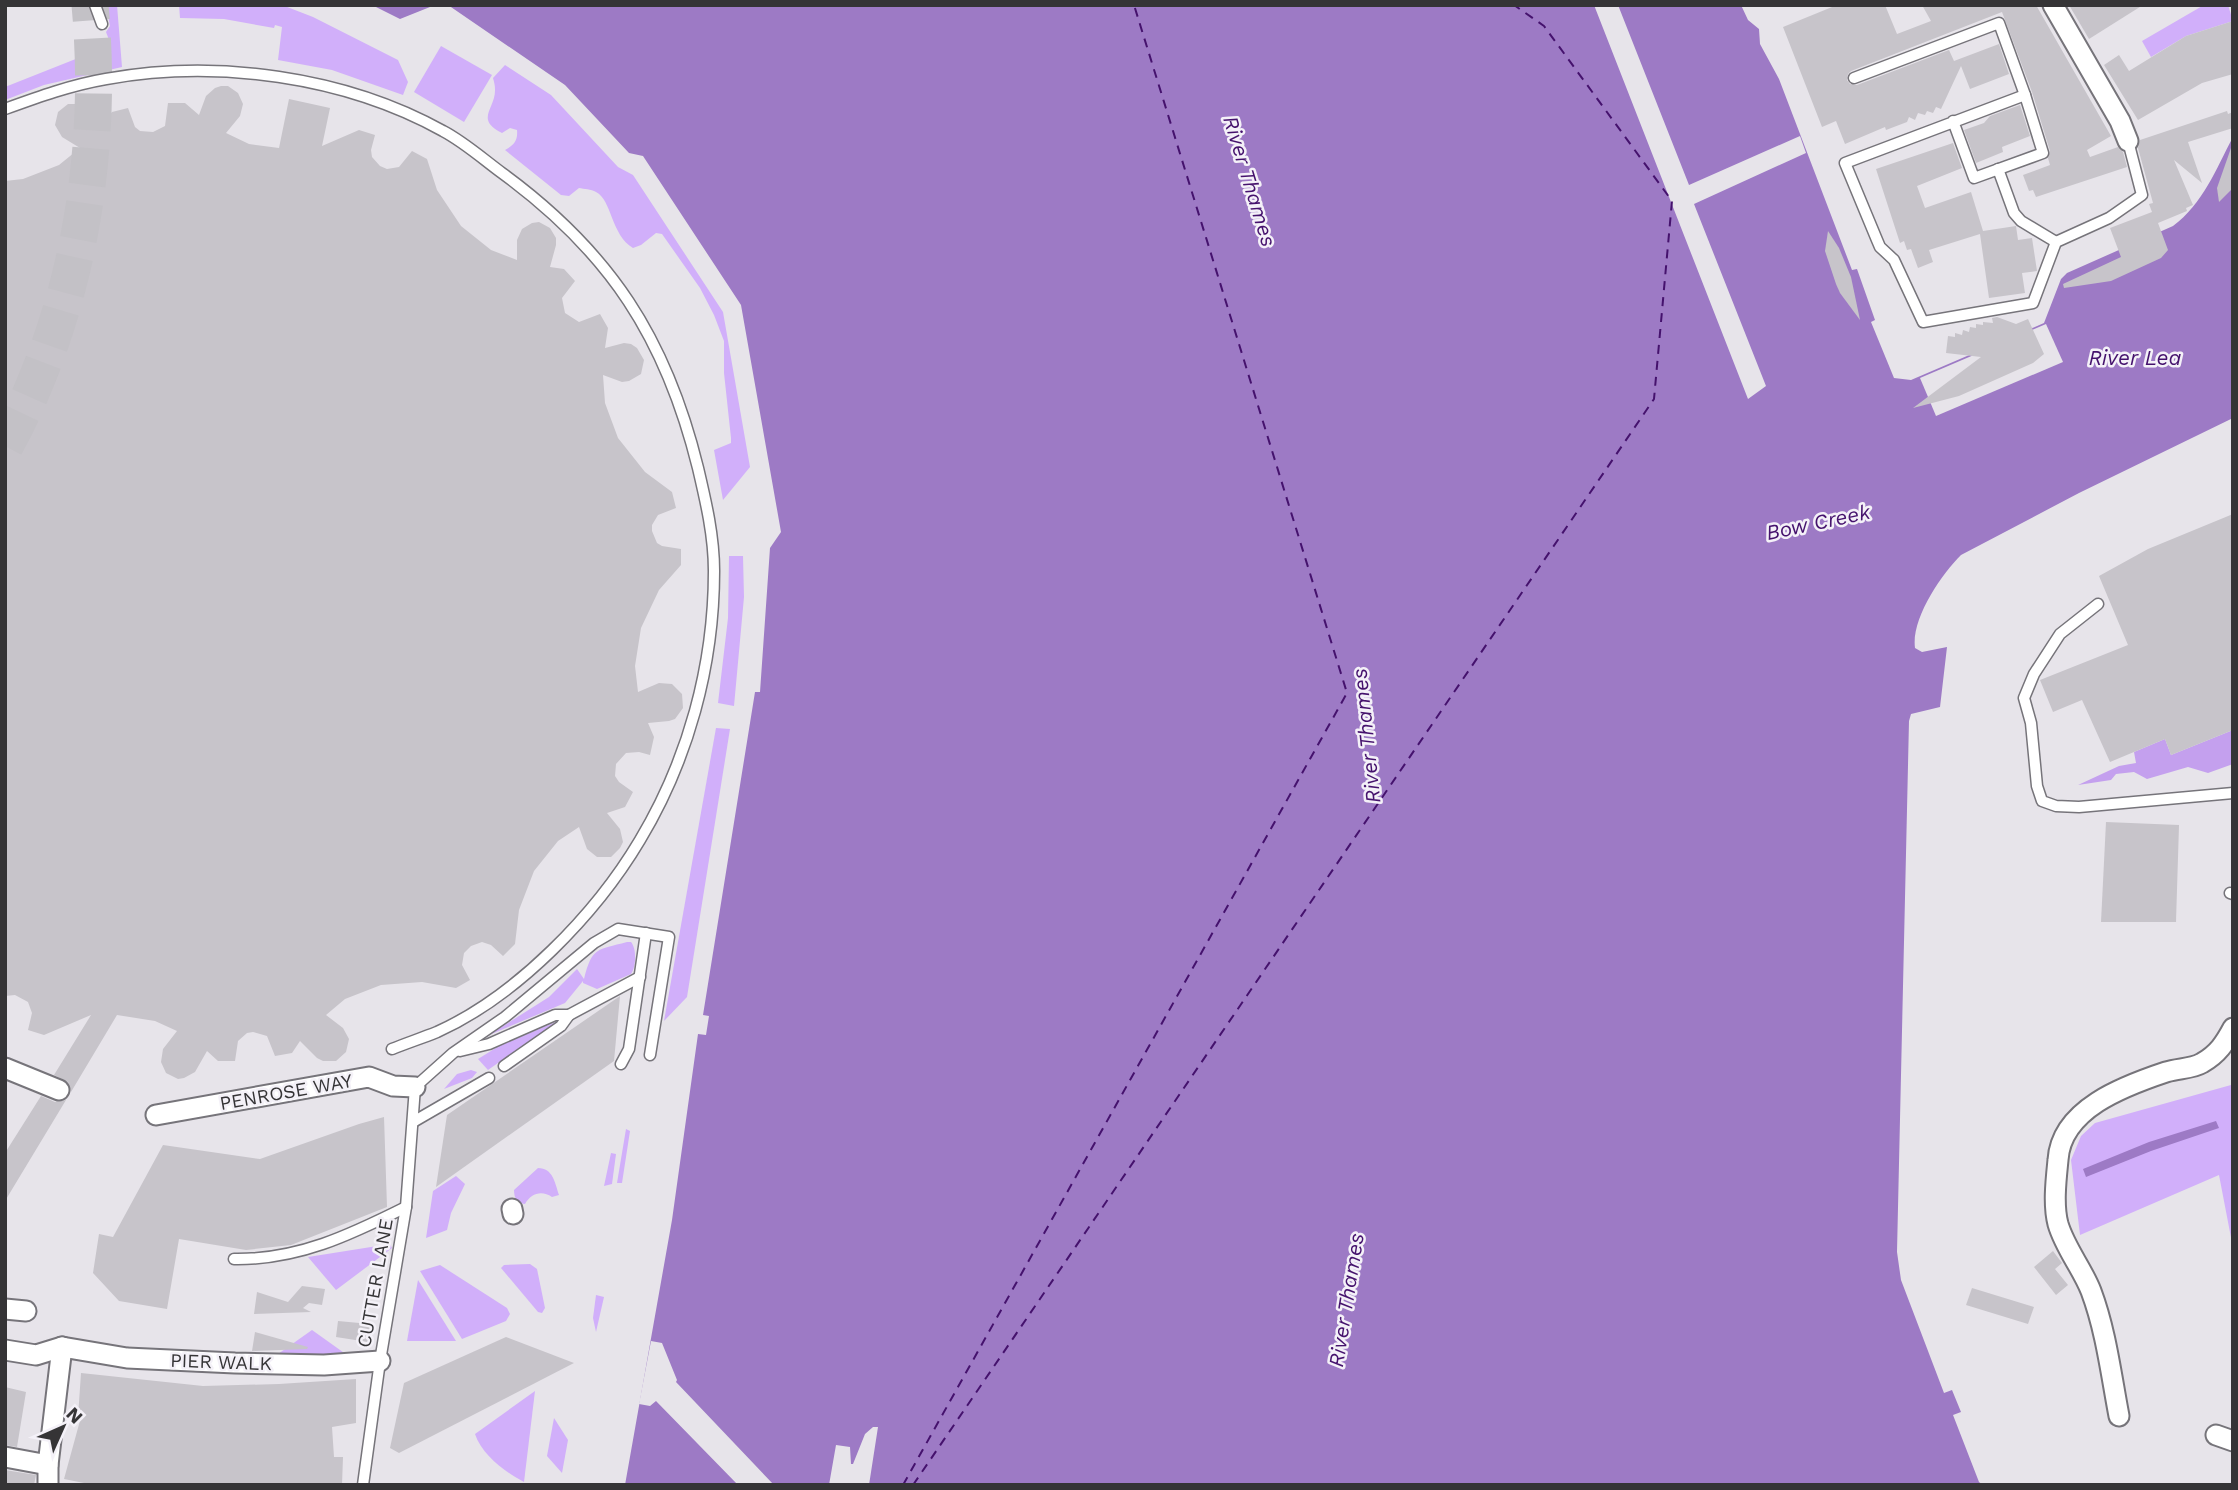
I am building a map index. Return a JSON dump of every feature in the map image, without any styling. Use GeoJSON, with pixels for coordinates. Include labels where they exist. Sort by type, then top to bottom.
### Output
{"type":"FeatureCollection","features":[{"type":"Feature","properties":{"kind":"street"},"geometry":{"type":"LineString","coordinates":[[2053,5],[2120,121],[2128,141]]}},
{"type":"Feature","properties":{"kind":"street"},"geometry":{"type":"LineString","coordinates":[[2119,1416],[2105,1336],[2090,1290],[2058,1224],[2056,1186],[2059,1148],[2070,1125],[2091,1107],[2127,1088],[2168,1072],[2201,1064],[2224,1047],[2233,1028]]}},
{"type":"Feature","properties":{"kind":"street"},"geometry":{"type":"LineString","coordinates":[[5,1068],[59,1090]]}},
{"type":"Feature","properties":{"kind":"street","name":"PENROSE WAY"},"geometry":{"type":"LineString","coordinates":[[156,1115],[369,1077],[393,1086],[415,1087]]}},
{"type":"Feature","properties":{"kind":"street"},"geometry":{"type":"LineString","coordinates":[[5,1309],[26,1311]]}},
{"type":"Feature","properties":{"kind":"street"},"geometry":{"type":"LineString","coordinates":[[5,1457],[48,1475],[62,1348]]}},
{"type":"Feature","properties":{"kind":"street","name":"PIER WALK"},"geometry":{"type":"LineString","coordinates":[[5,1350],[36,1355],[62,1348],[127,1358],[235,1363],[324,1365],[380,1361]]}},
{"type":"Feature","properties":{"kind":"lane"},"geometry":{"type":"LineString","coordinates":[[95,5],[102,24]]}},
{"type":"Feature","properties":{"kind":"lane"},"geometry":{"type":"LineString","coordinates":[[1854,78],[1999,23],[2043,153],[1974,178],[1953,121]]}},
{"type":"Feature","properties":{"kind":"lane"},"geometry":{"type":"LineString","coordinates":[[5,109],[63,89],[105,79],[155,73],[213,71],[294,80],[386,104],[444,131],[530,193],[578,237],[611,275],[638,316],[665,366],[686,417],[709,510],[714,570],[710,631],[698,699],[682,755],[661,806],[623,869],[585,917],[542,958],[486,1003],[439,1031],[392,1049]]}},
{"type":"Feature","properties":{"kind":"lane"},"geometry":{"type":"LineString","coordinates":[[2025,95],[1845,163],[1880,247],[1894,260],[1923,322],[2033,303],[2056,242],[2109,218],[2142,195],[2128,141]]}},
{"type":"Feature","properties":{"kind":"lane"},"geometry":{"type":"LineString","coordinates":[[1998,169],[2014,214],[2056,242]]}},
{"type":"Feature","properties":{"kind":"lane"},"geometry":{"type":"LineString","coordinates":[[2098,604],[2060,634],[2034,674],[2024,698],[2031,723],[2037,786],[2042,801],[2056,806],[2079,807],[2233,793]]}},
{"type":"Feature","properties":{"kind":"lane"},"geometry":{"type":"LineString","coordinates":[[415,1087],[453,1053],[505,1017],[594,943],[618,929],[669,937],[650,1055]]}},
{"type":"Feature","properties":{"kind":"lane"},"geometry":{"type":"LineString","coordinates":[[621,1064],[629,1049],[646,933]]}},
{"type":"Feature","properties":{"kind":"lane"},"geometry":{"type":"LineString","coordinates":[[504,1066],[561,1026],[569,1015],[640,977]]}},
{"type":"Feature","properties":{"kind":"lane"},"geometry":{"type":"LineString","coordinates":[[453,1053],[489,1044],[555,1015],[569,1015]]}},
{"type":"Feature","properties":{"kind":"lane"},"geometry":{"type":"LineString","coordinates":[[412,1122],[489,1078]]}},
{"type":"Feature","properties":{"kind":"lane","name":"CUTTER LANE"},"geometry":{"type":"LineString","coordinates":[[363,1485],[380,1361],[406,1207],[415,1087]]}},
{"type":"Feature","properties":{"kind":"lane"},"geometry":{"type":"LineString","coordinates":[[234,1259],[262,1259],[312,1249],[360,1230],[406,1207]]}},
{"type":"Feature","properties":{"kind":"shaded area"},"geometry":{"type":"Polygon","coordinates":[[[106,5],[117,5],[122,67],[44,85],[5,100],[5,87],[111,45],[106,32],[110,26],[106,5]]]}},
{"type":"Feature","properties":{"kind":"shaded area"},"geometry":{"type":"Polygon","coordinates":[[[179,5],[282,5],[313,17],[398,60],[408,82],[403,95],[332,70],[278,60],[282,27],[224,19],[180,18],[179,5]]]}},
{"type":"Feature","properties":{"kind":"shaded area"},"geometry":{"type":"Polygon","coordinates":[[[2204,5],[2228,5],[2233,21],[2186,36],[2151,57],[2142,41],[2204,5]]]}},
{"type":"Feature","properties":{"kind":"shaded area"},"geometry":{"type":"Polygon","coordinates":[[[441,46],[492,75],[464,122],[414,92],[441,46]]]}},
{"type":"Feature","properties":{"kind":"shaded area"},"geometry":{"type":"Polygon","coordinates":[[[505,65],[551,95],[618,167],[633,175],[723,312],[750,467],[723,500],[714,450],[731,443],[731,438],[724,373],[724,341],[714,315],[700,288],[662,234],[656,233],[633,248],[620,235],[605,202],[596,192],[579,188],[569,196],[561,195],[505,150],[515,142],[517,130],[510,128],[502,133],[489,123],[488,113],[494,96],[493,78],[505,65]]]}},
{"type":"Feature","properties":{"kind":"shaded area"},"geometry":{"type":"Polygon","coordinates":[[[729,556],[743,556],[744,597],[734,706],[718,703],[728,618],[729,556]]]}},
{"type":"Feature","properties":{"kind":"shaded area"},"geometry":{"type":"Polygon","coordinates":[[[716,728],[730,729],[687,997],[664,1021],[716,728]]]}},
{"type":"Feature","properties":{"kind":"shaded area"},"geometry":{"type":"Polygon","coordinates":[[[2233,730],[2233,764],[2208,773],[2188,767],[2147,779],[2134,772],[2116,774],[2111,780],[2078,785],[2119,766],[2136,763],[2134,752],[2165,739],[2171,755],[2233,730]]]}},
{"type":"Feature","properties":{"kind":"shaded area"},"geometry":{"type":"Polygon","coordinates":[[[631,942],[635,953],[631,974],[597,989],[583,981],[565,1003],[489,1035],[549,997],[577,969],[584,979],[590,961],[597,952],[631,942]]]}},
{"type":"Feature","properties":{"kind":"shaded area"},"geometry":{"type":"Polygon","coordinates":[[[558,1021],[488,1070],[478,1059],[499,1046],[558,1021]]]}},
{"type":"Feature","properties":{"kind":"shaded area"},"geometry":{"type":"Polygon","coordinates":[[[471,1070],[477,1072],[472,1078],[444,1089],[457,1074],[471,1070]]]}},
{"type":"Feature","properties":{"kind":"shaded area"},"geometry":{"type":"Polygon","coordinates":[[[2233,1080],[2233,1248],[2219,1175],[2080,1235],[2071,1160],[2081,1136],[2095,1123],[2231,1085],[2233,1080]]]}},
{"type":"Feature","properties":{"kind":"shaded area"},"geometry":{"type":"Polygon","coordinates":[[[626,1129],[630,1131],[622,1183],[617,1183],[626,1129]]]}},
{"type":"Feature","properties":{"kind":"shaded area"},"geometry":{"type":"Polygon","coordinates":[[[611,1153],[616,1154],[612,1184],[604,1186],[611,1153]]]}},
{"type":"Feature","properties":{"kind":"shaded area"},"geometry":{"type":"Polygon","coordinates":[[[538,1168],[550,1173],[559,1195],[552,1197],[537,1194],[530,1197],[525,1204],[520,1203],[515,1198],[514,1190],[538,1168]]]}},
{"type":"Feature","properties":{"kind":"shaded area"},"geometry":{"type":"Polygon","coordinates":[[[456,1176],[465,1184],[451,1213],[447,1230],[426,1238],[433,1191],[456,1176]]]}},
{"type":"Feature","properties":{"kind":"shaded area"},"geometry":{"type":"Polygon","coordinates":[[[390,1244],[392,1248],[336,1290],[308,1257],[390,1244]]]}},
{"type":"Feature","properties":{"kind":"shaded area"},"geometry":{"type":"Polygon","coordinates":[[[530,1264],[537,1269],[545,1308],[542,1313],[538,1312],[501,1268],[504,1265],[530,1264]]]}},
{"type":"Feature","properties":{"kind":"shaded area"},"geometry":{"type":"Polygon","coordinates":[[[440,1265],[507,1308],[510,1314],[506,1321],[462,1339],[420,1271],[440,1265]]]}},
{"type":"Feature","properties":{"kind":"shaded area"},"geometry":{"type":"Polygon","coordinates":[[[418,1280],[456,1341],[407,1341],[418,1280]]]}},
{"type":"Feature","properties":{"kind":"shaded area"},"geometry":{"type":"Polygon","coordinates":[[[596,1295],[604,1297],[596,1332],[593,1318],[596,1295]]]}},
{"type":"Feature","properties":{"kind":"shaded area"},"geometry":{"type":"Polygon","coordinates":[[[312,1330],[347,1355],[271,1359],[312,1330]]]}},
{"type":"Feature","properties":{"kind":"shaded area"},"geometry":{"type":"Polygon","coordinates":[[[535,1391],[524,1482],[495,1462],[478,1442],[475,1434],[535,1391]]]}},
{"type":"Feature","properties":{"kind":"shaded area"},"geometry":{"type":"Polygon","coordinates":[[[554,1418],[568,1440],[562,1473],[547,1456],[554,1418]]]}},
{"type":"Feature","properties":{"kind":"water"},"geometry":{"type":"Polygon","coordinates":[[[372,5],[435,5],[400,19],[372,5]]]}},
{"type":"Feature","properties":{"kind":"water"},"geometry":{"type":"Polygon","coordinates":[[[448,5],[1741,5],[1748,20],[1759,29],[1760,44],[1779,79],[1852,270],[1857,269],[1875,320],[1871,322],[1894,378],[1911,380],[2044,323],[2061,279],[2067,273],[2173,226],[2201,197],[2233,137],[2233,418],[2079,493],[1961,555],[1929,598],[1915,636],[1915,648],[1922,652],[1947,647],[1940,707],[1911,714],[1909,721],[1897,1252],[1901,1280],[1944,1393],[1952,1390],[1961,1412],[1953,1415],[1979,1482],[1983,1485],[625,1485],[672,1220],[698,1034],[706,1035],[709,1016],[703,1015],[755,692],[760,692],[770,548],[781,532],[741,305],[643,156],[629,153],[565,85],[448,5]]]}},
{"type":"Feature","properties":{"kind":"water"},"geometry":{"type":"Polygon","coordinates":[[[2216,1121],[2219,1128],[2086,1177],[2083,1169],[2149,1142],[2216,1121]]]}},
{"type":"Feature","properties":{"kind":"pier"},"geometry":{"type":"Polygon","coordinates":[[[1594,5],[1618,5],[1689,185],[1800,136],[1806,153],[1694,204],[1766,386],[1748,399],[1594,5]]]}},
{"type":"Feature","properties":{"kind":"pier"},"geometry":{"type":"Polygon","coordinates":[[[2046,324],[2063,362],[1936,416],[1920,378],[2046,324]]]}},
{"type":"Feature","properties":{"kind":"pier"},"geometry":{"type":"Polygon","coordinates":[[[651,1341],[662,1343],[676,1382],[774,1485],[738,1485],[656,1401],[650,1406],[639,1404],[651,1341]]]}},
{"type":"Feature","properties":{"kind":"pier"},"geometry":{"type":"Polygon","coordinates":[[[873,1427],[878,1427],[869,1485],[829,1485],[836,1445],[850,1447],[853,1464],[865,1434],[873,1427]]]}},
{"type":"Feature","properties":{"kind":"building"},"geometry":{"type":"Polygon","coordinates":[[[1837,5],[1885,5],[1897,34],[1931,21],[1922,5],[2036,5],[2111,136],[2087,150],[2090,157],[2118,147],[2123,152],[2127,167],[2036,197],[2033,190],[2029,191],[2023,175],[2050,165],[2050,151],[2032,92],[2002,12],[1851,71],[1847,80],[1850,84],[1857,85],[1949,50],[1954,61],[1999,44],[2009,74],[1970,89],[1961,66],[1941,109],[1936,107],[1933,113],[1927,111],[1925,115],[1918,113],[1915,120],[1909,117],[1907,122],[1886,130],[1885,127],[1845,144],[1836,121],[1822,127],[1783,27],[1837,5]]]}},
{"type":"Feature","properties":{"kind":"building"},"geometry":{"type":"Polygon","coordinates":[[[2069,5],[2143,5],[2089,39],[2069,5]]]}},
{"type":"Feature","properties":{"kind":"building"},"geometry":{"type":"Polygon","coordinates":[[[2233,21],[2233,74],[2202,83],[2138,120],[2104,65],[2119,55],[2129,71],[2186,36],[2233,21]]]}},
{"type":"Feature","properties":{"kind":"building"},"geometry":{"type":"Polygon","coordinates":[[[221,86],[228,86],[238,93],[243,104],[240,116],[226,133],[249,144],[279,148],[289,99],[330,108],[322,146],[359,130],[375,135],[372,157],[387,169],[399,167],[412,151],[427,159],[437,190],[461,226],[491,250],[517,260],[517,240],[522,229],[539,222],[550,228],[556,238],[556,245],[550,267],[564,269],[575,281],[562,298],[565,313],[579,322],[600,314],[608,328],[605,348],[631,344],[637,348],[644,360],[641,374],[629,381],[622,382],[603,375],[605,403],[618,438],[645,472],[672,492],[676,508],[658,515],[652,525],[652,531],[657,543],[681,549],[681,565],[659,590],[641,628],[635,666],[638,692],[659,683],[672,684],[682,694],[683,708],[675,719],[648,723],[654,737],[650,755],[626,753],[616,764],[615,776],[633,792],[625,807],[607,813],[620,829],[623,842],[620,848],[611,857],[597,857],[587,849],[579,827],[558,841],[534,871],[519,910],[515,944],[503,956],[491,945],[482,942],[471,946],[464,953],[462,965],[470,980],[456,988],[422,982],[381,985],[345,999],[326,1015],[343,1028],[349,1039],[346,1052],[336,1061],[317,1058],[300,1041],[292,1053],[275,1056],[267,1036],[253,1032],[247,1033],[238,1041],[235,1061],[218,1061],[207,1051],[195,1072],[178,1079],[166,1073],[161,1062],[163,1049],[177,1031],[155,1021],[117,1015],[71,1092],[68,1082],[54,1075],[91,1015],[44,1035],[28,1030],[32,1013],[28,1002],[15,995],[5,996],[5,181],[23,179],[59,165],[80,148],[62,137],[55,125],[58,112],[68,104],[82,104],[102,125],[112,112],[128,108],[135,127],[140,131],[153,132],[165,126],[168,103],[185,103],[199,115],[206,96],[221,86]]]}},
{"type":"Feature","properties":{"kind":"building"},"geometry":{"type":"Polygon","coordinates":[[[2020,105],[2030,136],[2002,147],[2003,152],[1976,163],[1964,130],[1984,123],[1990,116],[2020,105]]]}},
{"type":"Feature","properties":{"kind":"building"},"geometry":{"type":"Polygon","coordinates":[[[2227,111],[2228,114],[2233,112],[2233,128],[2188,142],[2202,183],[2174,160],[2193,205],[2186,208],[2187,211],[2158,223],[2168,250],[2161,258],[2111,281],[2064,288],[2063,284],[2121,257],[2110,228],[2152,212],[2149,204],[2153,203],[2138,148],[2140,140],[2227,111]]]}},
{"type":"Feature","properties":{"kind":"building"},"geometry":{"type":"Polygon","coordinates":[[[1953,143],[1962,168],[1917,186],[1925,208],[1971,192],[1983,231],[2016,226],[2018,240],[2032,238],[2037,271],[2022,273],[2025,293],[1989,298],[1980,234],[1929,250],[1933,262],[1918,268],[1911,249],[1907,250],[1904,241],[1900,243],[1876,169],[1953,143]]]}},
{"type":"Feature","properties":{"kind":"building"},"geometry":{"type":"Polygon","coordinates":[[[2231,148],[2233,188],[2219,202],[2217,188],[2231,148]]]}},
{"type":"Feature","properties":{"kind":"building"},"geometry":{"type":"Polygon","coordinates":[[[1828,231],[1839,248],[1851,277],[1860,320],[1836,284],[1825,251],[1828,231]]]}},
{"type":"Feature","properties":{"kind":"building"},"geometry":{"type":"Polygon","coordinates":[[[1997,317],[2016,324],[2028,319],[2044,354],[2033,363],[1959,396],[1913,408],[1981,357],[1946,353],[1948,336],[1955,337],[1955,333],[1962,335],[1963,330],[1969,332],[1970,327],[1976,328],[1976,324],[1993,323],[1992,318],[1997,317]]]}},
{"type":"Feature","properties":{"kind":"building"},"geometry":{"type":"Polygon","coordinates":[[[2233,514],[2233,730],[2171,755],[2165,739],[2110,762],[2082,700],[2053,712],[2040,680],[2128,645],[2099,576],[2148,549],[2233,514]]]}},
{"type":"Feature","properties":{"kind":"building"},"geometry":{"type":"Polygon","coordinates":[[[2106,822],[2179,825],[2176,922],[2101,922],[2106,822]]]}},
{"type":"Feature","properties":{"kind":"building"},"geometry":{"type":"Polygon","coordinates":[[[620,996],[614,1061],[436,1187],[447,1115],[620,996]]]}},
{"type":"Feature","properties":{"kind":"building"},"geometry":{"type":"Polygon","coordinates":[[[41,1096],[55,1102],[66,1100],[5,1201],[5,1153],[41,1096]]]}},
{"type":"Feature","properties":{"kind":"building"},"geometry":{"type":"Polygon","coordinates":[[[384,1117],[387,1207],[291,1245],[246,1250],[179,1239],[167,1309],[119,1301],[93,1273],[99,1234],[113,1237],[163,1145],[260,1159],[384,1117]]]}},
{"type":"Feature","properties":{"kind":"building"},"geometry":{"type":"Polygon","coordinates":[[[2053,1251],[2062,1263],[2055,1269],[2068,1285],[2056,1295],[2034,1267],[2053,1251]]]}},
{"type":"Feature","properties":{"kind":"building"},"geometry":{"type":"Polygon","coordinates":[[[302,1286],[325,1289],[322,1305],[309,1303],[303,1308],[311,1312],[254,1314],[257,1292],[288,1302],[302,1286]]]}},
{"type":"Feature","properties":{"kind":"building"},"geometry":{"type":"Polygon","coordinates":[[[1972,1288],[2034,1307],[2028,1324],[1966,1305],[1972,1288]]]}},
{"type":"Feature","properties":{"kind":"building"},"geometry":{"type":"Polygon","coordinates":[[[338,1321],[370,1324],[368,1342],[336,1337],[338,1321]]]}},
{"type":"Feature","properties":{"kind":"building"},"geometry":{"type":"Polygon","coordinates":[[[255,1332],[308,1347],[252,1351],[255,1332]]]}},
{"type":"Feature","properties":{"kind":"building"},"geometry":{"type":"Polygon","coordinates":[[[506,1337],[574,1363],[399,1453],[390,1448],[404,1383],[506,1337]]]}},
{"type":"Feature","properties":{"kind":"building"},"geometry":{"type":"Polygon","coordinates":[[[81,1373],[203,1386],[356,1379],[356,1423],[332,1427],[334,1457],[343,1457],[342,1485],[94,1485],[64,1479],[81,1417],[78,1417],[81,1373]]]}},
{"type":"Feature","properties":{"kind":"building"},"geometry":{"type":"Polygon","coordinates":[[[5,1387],[26,1392],[17,1447],[5,1445],[5,1387]]]}},
{"type":"Feature","properties":{"kind":"building"},"geometry":{"type":"Polygon","coordinates":[[[5,1470],[36,1475],[34,1485],[5,1485],[5,1470]]]}},
{"type":"Feature","properties":{"kind":"ferry route"},"geometry":{"type":"LineString","coordinates":[[903,1485],[1347,693],[1134,5]]}},
{"type":"Feature","properties":{"kind":"ferry route"},"geometry":{"type":"LineString","coordinates":[[913,1485],[1654,399],[1672,201],[1544,26],[1514,5]]}},
{"type":"Feature","properties":{"kind":"tunnel"},"geometry":{"type":"LineString","coordinates":[[5,446],[30,395],[51,342],[80,232],[93,118],[90,5]]}},
{"type":"Feature","properties":{"kind":"water label","name":"River Thames"},"geometry":{"type":"Point","coordinates":[1250,181]}},
{"type":"Feature","properties":{"kind":"water label","name":"River Lea"},"geometry":{"type":"Point","coordinates":[2135,357]}},
{"type":"Feature","properties":{"kind":"water label","name":"Bow Creek"},"geometry":{"type":"Point","coordinates":[1818,522]}},
{"type":"Feature","properties":{"kind":"water label","name":"River Thames"},"geometry":{"type":"Point","coordinates":[1366,736]}},
{"type":"Feature","properties":{"kind":"water label","name":"River Thames"},"geometry":{"type":"Point","coordinates":[1346,1300]}}]}
